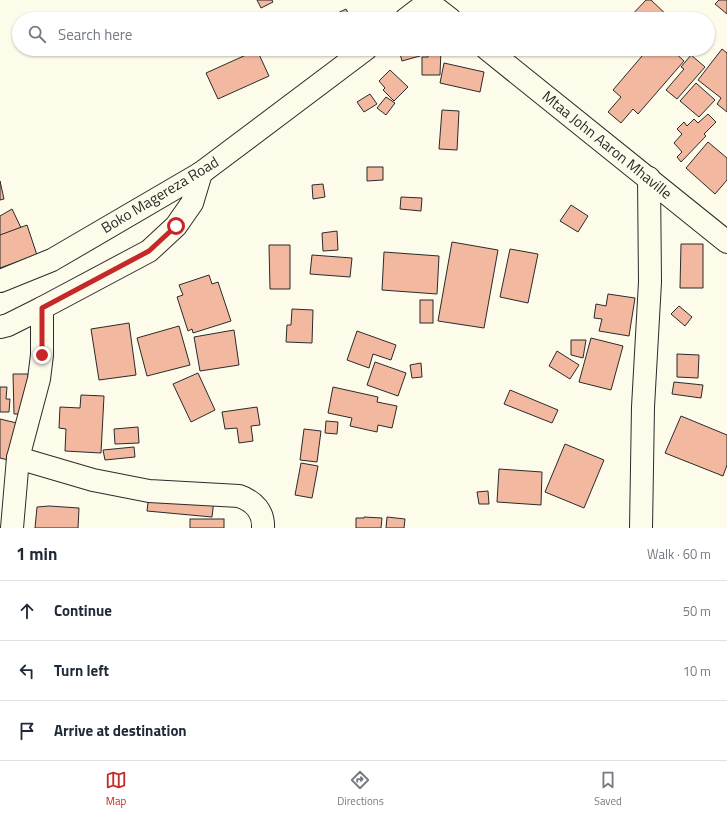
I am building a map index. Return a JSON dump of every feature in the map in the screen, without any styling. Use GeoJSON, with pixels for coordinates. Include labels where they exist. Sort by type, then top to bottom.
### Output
{"type":"FeatureCollection","features":[{"type":"Feature","properties":{"kind":"street"},"geometry":{"type":"LineString","coordinates":[[415,12],[430,1],[442,12]]}},
{"type":"Feature","properties":{"kind":"street","name":"Boko Magereza Road"},"geometry":{"type":"LineString","coordinates":[[0,281],[52,260],[201,174],[357,56]]}},
{"type":"Feature","properties":{"kind":"street","name":"Mtaa John Aaron Mhaville"},"geometry":{"type":"LineString","coordinates":[[496,56],[727,242]]}},
{"type":"Feature","properties":{"kind":"street"},"geometry":{"type":"LineString","coordinates":[[0,326],[8,325],[42,308],[149,251],[176,226],[192,203],[201,174]]}},
{"type":"Feature","properties":{"kind":"street"},"geometry":{"type":"LineString","coordinates":[[641,528],[643,407],[650,282],[649,178]]}},
{"type":"Feature","properties":{"kind":"street"},"geometry":{"type":"LineString","coordinates":[[12,528],[18,458],[39,379],[42,355],[42,308]]}},
{"type":"Feature","properties":{"kind":"street"},"geometry":{"type":"LineString","coordinates":[[18,458],[93,480],[149,491],[239,496],[248,499],[256,505],[263,522],[263,528]]}},
{"type":"Feature","properties":{"kind":"building"},"geometry":{"type":"Polygon","coordinates":[[[257,0],[272,0],[273,2],[261,8],[257,0]]]}},
{"type":"Feature","properties":{"kind":"building"},"geometry":{"type":"Polygon","coordinates":[[[646,0],[651,0],[664,12],[635,12],[646,0]]]}},
{"type":"Feature","properties":{"kind":"building"},"geometry":{"type":"Polygon","coordinates":[[[719,0],[727,0],[727,14],[715,4],[719,0]]]}},
{"type":"Feature","properties":{"kind":"building"},"geometry":{"type":"Polygon","coordinates":[[[346,9],[348,12],[340,12],[346,9]]]}},
{"type":"Feature","properties":{"kind":"building"},"geometry":{"type":"Polygon","coordinates":[[[722,49],[727,53],[727,112],[717,104],[721,98],[698,80],[722,49]]]}},
{"type":"Feature","properties":{"kind":"building"},"geometry":{"type":"Polygon","coordinates":[[[244,56],[260,56],[269,76],[218,99],[206,73],[244,56]]]}},
{"type":"Feature","properties":{"kind":"building"},"geometry":{"type":"Polygon","coordinates":[[[401,56],[420,56],[402,61],[401,56]]]}},
{"type":"Feature","properties":{"kind":"building"},"geometry":{"type":"Polygon","coordinates":[[[441,56],[440,75],[422,75],[422,57],[441,56]]]}},
{"type":"Feature","properties":{"kind":"building"},"geometry":{"type":"Polygon","coordinates":[[[642,56],[679,56],[684,61],[638,114],[633,109],[621,123],[608,112],[621,97],[613,90],[642,56]]]}},
{"type":"Feature","properties":{"kind":"building"},"geometry":{"type":"Polygon","coordinates":[[[690,56],[692,56],[705,67],[677,99],[666,90],[684,69],[681,67],[690,56]]]}},
{"type":"Feature","properties":{"kind":"building"},"geometry":{"type":"Polygon","coordinates":[[[444,63],[484,72],[480,92],[440,83],[444,63]]]}},
{"type":"Feature","properties":{"kind":"building"},"geometry":{"type":"Polygon","coordinates":[[[390,70],[408,87],[394,101],[383,90],[385,88],[379,81],[390,70]]]}},
{"type":"Feature","properties":{"kind":"building"},"geometry":{"type":"Polygon","coordinates":[[[696,83],[715,100],[699,117],[680,101],[696,83]]]}},
{"type":"Feature","properties":{"kind":"building"},"geometry":{"type":"Polygon","coordinates":[[[370,94],[377,104],[364,112],[357,102],[370,94]]]}},
{"type":"Feature","properties":{"kind":"building"},"geometry":{"type":"Polygon","coordinates":[[[386,97],[395,103],[386,115],[377,108],[386,97]]]}},
{"type":"Feature","properties":{"kind":"building"},"geometry":{"type":"Polygon","coordinates":[[[442,110],[459,111],[457,150],[439,149],[442,110]]]}},
{"type":"Feature","properties":{"kind":"building"},"geometry":{"type":"Polygon","coordinates":[[[708,114],[716,122],[704,134],[706,136],[681,162],[677,157],[682,152],[674,143],[682,134],[677,129],[684,122],[687,126],[694,119],[698,123],[708,114]]]}},
{"type":"Feature","properties":{"kind":"building"},"geometry":{"type":"Polygon","coordinates":[[[708,142],[727,158],[727,180],[715,194],[686,168],[708,142]]]}},
{"type":"Feature","properties":{"kind":"building"},"geometry":{"type":"Polygon","coordinates":[[[367,167],[383,167],[383,180],[367,181],[367,167]]]}},
{"type":"Feature","properties":{"kind":"building"},"geometry":{"type":"Polygon","coordinates":[[[0,181],[4,199],[0,200],[0,181]]]}},
{"type":"Feature","properties":{"kind":"building"},"geometry":{"type":"Polygon","coordinates":[[[323,184],[325,197],[313,199],[312,185],[323,184]]]}},
{"type":"Feature","properties":{"kind":"building"},"geometry":{"type":"Polygon","coordinates":[[[401,197],[422,198],[421,211],[400,209],[401,197]]]}},
{"type":"Feature","properties":{"kind":"building"},"geometry":{"type":"Polygon","coordinates":[[[571,205],[588,216],[578,232],[560,221],[571,205]]]}},
{"type":"Feature","properties":{"kind":"building"},"geometry":{"type":"Polygon","coordinates":[[[12,209],[25,236],[0,249],[0,216],[12,209]]]}},
{"type":"Feature","properties":{"kind":"building"},"geometry":{"type":"Polygon","coordinates":[[[27,225],[37,255],[0,268],[0,235],[27,225]]]}},
{"type":"Feature","properties":{"kind":"building"},"geometry":{"type":"Polygon","coordinates":[[[337,231],[338,250],[323,251],[322,233],[337,231]]]}},
{"type":"Feature","properties":{"kind":"building"},"geometry":{"type":"Polygon","coordinates":[[[452,242],[498,250],[484,328],[438,321],[452,242]]]}},
{"type":"Feature","properties":{"kind":"building"},"geometry":{"type":"Polygon","coordinates":[[[681,244],[703,244],[703,288],[680,288],[681,244]]]}},
{"type":"Feature","properties":{"kind":"building"},"geometry":{"type":"Polygon","coordinates":[[[269,245],[290,245],[290,289],[270,289],[269,245]]]}},
{"type":"Feature","properties":{"kind":"building"},"geometry":{"type":"Polygon","coordinates":[[[510,249],[538,254],[528,303],[500,297],[510,249]]]}},
{"type":"Feature","properties":{"kind":"building"},"geometry":{"type":"Polygon","coordinates":[[[384,252],[439,256],[437,294],[382,290],[384,252]]]}},
{"type":"Feature","properties":{"kind":"building"},"geometry":{"type":"Polygon","coordinates":[[[312,255],[352,258],[350,277],[310,274],[312,255]]]}},
{"type":"Feature","properties":{"kind":"building"},"geometry":{"type":"Polygon","coordinates":[[[209,275],[212,284],[218,282],[231,321],[193,333],[192,329],[188,331],[177,297],[183,295],[179,285],[209,275]]]}},
{"type":"Feature","properties":{"kind":"building"},"geometry":{"type":"Polygon","coordinates":[[[608,294],[635,298],[629,336],[599,331],[602,319],[594,318],[596,304],[606,306],[608,294]]]}},
{"type":"Feature","properties":{"kind":"building"},"geometry":{"type":"Polygon","coordinates":[[[420,300],[433,300],[433,323],[420,323],[420,300]]]}},
{"type":"Feature","properties":{"kind":"building"},"geometry":{"type":"Polygon","coordinates":[[[679,306],[692,317],[685,326],[671,314],[679,306]]]}},
{"type":"Feature","properties":{"kind":"building"},"geometry":{"type":"Polygon","coordinates":[[[292,309],[313,310],[312,343],[286,342],[287,325],[291,325],[292,309]]]}},
{"type":"Feature","properties":{"kind":"building"},"geometry":{"type":"Polygon","coordinates":[[[129,323],[136,375],[99,380],[91,329],[129,323]]]}},
{"type":"Feature","properties":{"kind":"building"},"geometry":{"type":"Polygon","coordinates":[[[179,326],[190,365],[147,376],[137,338],[179,326]]]}},
{"type":"Feature","properties":{"kind":"building"},"geometry":{"type":"Polygon","coordinates":[[[234,330],[239,365],[200,371],[194,337],[234,330]]]}},
{"type":"Feature","properties":{"kind":"building"},"geometry":{"type":"Polygon","coordinates":[[[357,331],[396,345],[391,360],[373,354],[369,368],[347,360],[357,331]]]}},
{"type":"Feature","properties":{"kind":"building"},"geometry":{"type":"Polygon","coordinates":[[[591,338],[623,346],[611,390],[579,382],[591,338]]]}},
{"type":"Feature","properties":{"kind":"building"},"geometry":{"type":"Polygon","coordinates":[[[571,340],[586,340],[583,358],[571,355],[571,340]]]}},
{"type":"Feature","properties":{"kind":"building"},"geometry":{"type":"Polygon","coordinates":[[[557,351],[579,365],[570,379],[549,366],[557,351]]]}},
{"type":"Feature","properties":{"kind":"building"},"geometry":{"type":"Polygon","coordinates":[[[677,354],[699,355],[698,378],[677,377],[677,354]]]}},
{"type":"Feature","properties":{"kind":"building"},"geometry":{"type":"Polygon","coordinates":[[[375,362],[406,373],[398,396],[367,385],[375,362]]]}},
{"type":"Feature","properties":{"kind":"building"},"geometry":{"type":"Polygon","coordinates":[[[421,363],[422,377],[412,378],[410,365],[421,363]]]}},
{"type":"Feature","properties":{"kind":"building"},"geometry":{"type":"Polygon","coordinates":[[[198,373],[215,410],[191,422],[173,384],[198,373]]]}},
{"type":"Feature","properties":{"kind":"building"},"geometry":{"type":"Polygon","coordinates":[[[13,374],[28,374],[29,414],[14,414],[13,374]]]}},
{"type":"Feature","properties":{"kind":"building"},"geometry":{"type":"Polygon","coordinates":[[[674,382],[703,385],[701,398],[672,394],[674,382]]]}},
{"type":"Feature","properties":{"kind":"building"},"geometry":{"type":"Polygon","coordinates":[[[0,387],[7,387],[6,399],[10,399],[9,412],[0,412],[0,387]]]}},
{"type":"Feature","properties":{"kind":"building"},"geometry":{"type":"Polygon","coordinates":[[[333,387],[378,397],[377,402],[397,406],[392,428],[378,425],[377,432],[350,426],[352,418],[328,413],[333,387]]]}},
{"type":"Feature","properties":{"kind":"building"},"geometry":{"type":"Polygon","coordinates":[[[510,390],[558,410],[552,423],[504,404],[510,390]]]}},
{"type":"Feature","properties":{"kind":"building"},"geometry":{"type":"Polygon","coordinates":[[[81,395],[104,396],[101,453],[65,451],[66,429],[59,428],[60,407],[80,408],[81,395]]]}},
{"type":"Feature","properties":{"kind":"building"},"geometry":{"type":"Polygon","coordinates":[[[257,407],[260,425],[251,426],[253,441],[239,443],[237,428],[225,429],[222,412],[257,407]]]}},
{"type":"Feature","properties":{"kind":"building"},"geometry":{"type":"Polygon","coordinates":[[[681,416],[727,435],[727,465],[723,476],[665,453],[681,416]]]}},
{"type":"Feature","properties":{"kind":"building"},"geometry":{"type":"Polygon","coordinates":[[[0,419],[21,424],[12,461],[0,458],[0,419]]]}},
{"type":"Feature","properties":{"kind":"building"},"geometry":{"type":"Polygon","coordinates":[[[326,421],[338,422],[337,434],[325,433],[326,421]]]}},
{"type":"Feature","properties":{"kind":"building"},"geometry":{"type":"Polygon","coordinates":[[[138,427],[139,443],[115,444],[114,429],[138,427]]]}},
{"type":"Feature","properties":{"kind":"building"},"geometry":{"type":"Polygon","coordinates":[[[304,429],[321,431],[317,462],[300,460],[304,429]]]}},
{"type":"Feature","properties":{"kind":"building"},"geometry":{"type":"Polygon","coordinates":[[[565,444],[604,460],[584,508],[545,492],[565,444]]]}},
{"type":"Feature","properties":{"kind":"building"},"geometry":{"type":"Polygon","coordinates":[[[134,447],[135,457],[105,460],[103,450],[134,447]]]}},
{"type":"Feature","properties":{"kind":"building"},"geometry":{"type":"Polygon","coordinates":[[[301,463],[318,466],[312,498],[295,495],[301,463]]]}},
{"type":"Feature","properties":{"kind":"building"},"geometry":{"type":"Polygon","coordinates":[[[499,469],[542,472],[541,505],[497,502],[499,469]]]}},
{"type":"Feature","properties":{"kind":"building"},"geometry":{"type":"Polygon","coordinates":[[[488,491],[489,504],[479,504],[477,492],[488,491]]]}},
{"type":"Feature","properties":{"kind":"building"},"geometry":{"type":"Polygon","coordinates":[[[149,494],[214,500],[212,517],[147,511],[149,494]]]}},
{"type":"Feature","properties":{"kind":"building"},"geometry":{"type":"Polygon","coordinates":[[[49,506],[79,508],[78,528],[35,528],[37,507],[49,506]]]}},
{"type":"Feature","properties":{"kind":"building"},"geometry":{"type":"Polygon","coordinates":[[[387,517],[405,519],[404,528],[386,528],[387,517]]]}},
{"type":"Feature","properties":{"kind":"building"},"geometry":{"type":"Polygon","coordinates":[[[356,518],[382,518],[381,528],[356,528],[356,518]]]}},
{"type":"Feature","properties":{"kind":"building"},"geometry":{"type":"Polygon","coordinates":[[[190,519],[224,519],[224,528],[190,528],[190,519]]]}},
{"type":"Feature","properties":{"kind":"route"},"geometry":{"type":"LineString","coordinates":[[42,355],[42,308],[149,251],[176,226]]}}]}
